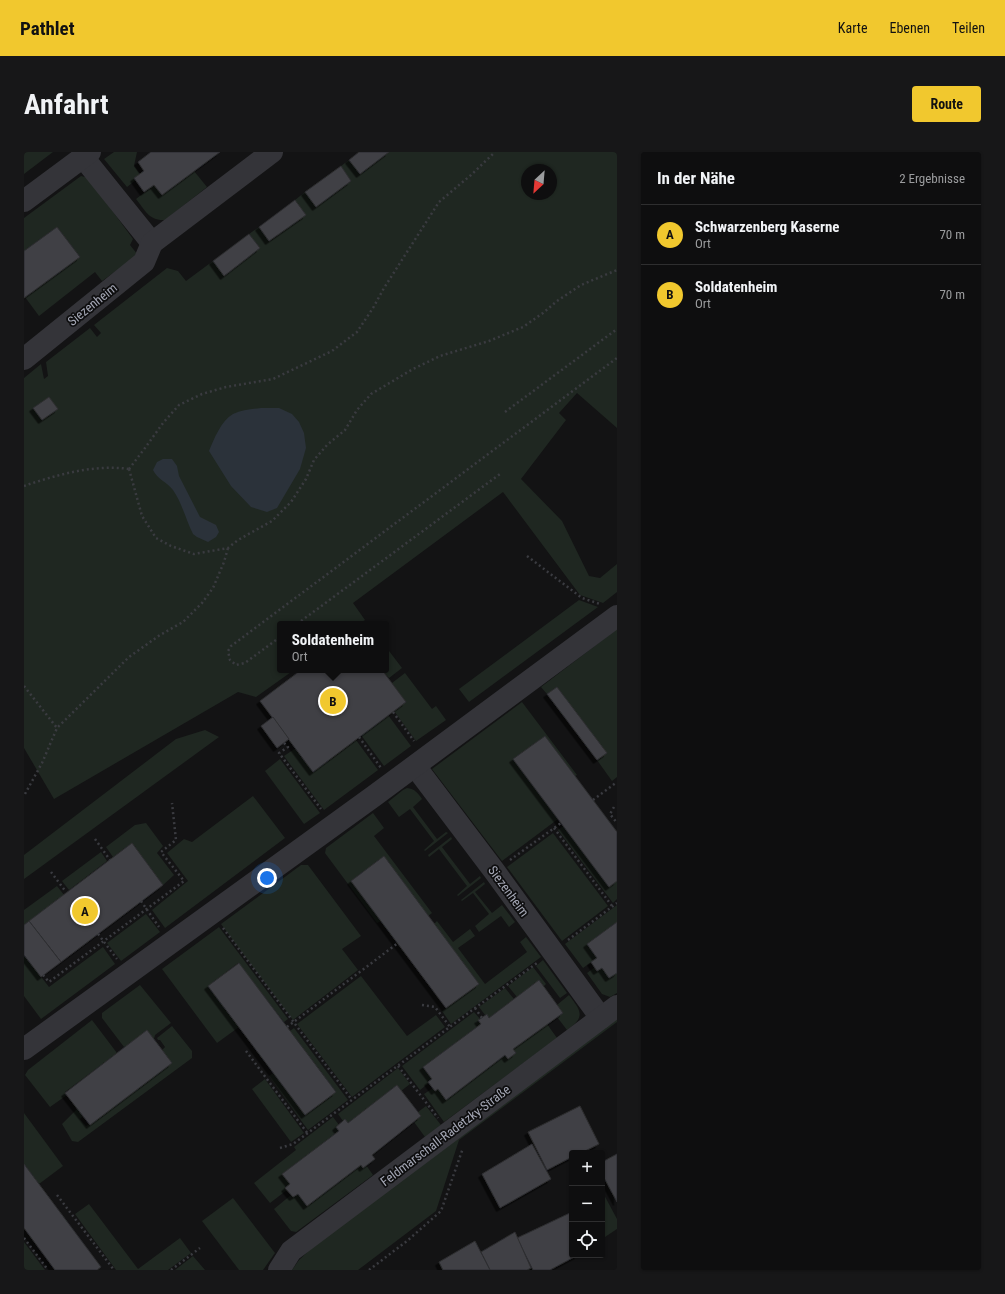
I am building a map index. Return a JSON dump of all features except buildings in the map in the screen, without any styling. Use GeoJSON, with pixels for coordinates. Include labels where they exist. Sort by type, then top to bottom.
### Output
{"type":"FeatureCollection","features":[{"type":"Feature","properties":{"kind":"lane","name":"Siezenheim"},"geometry":{"type":"LineString","coordinates":[[24,359],[144,262],[152,243],[272,152]]}},
{"type":"Feature","properties":{"kind":"lane"},"geometry":{"type":"LineString","coordinates":[[24,201],[86,155],[152,243]]}},
{"type":"Feature","properties":{"kind":"lane"},"geometry":{"type":"LineString","coordinates":[[26,1043],[128,974],[421,762],[617,616]]}},
{"type":"Feature","properties":{"kind":"lane","name":"Siezenheim"},"geometry":{"type":"LineString","coordinates":[[421,762],[495,872],[553,952],[609,1012]]}},
{"type":"Feature","properties":{"kind":"lane","name":"Feldmarschall-Radetzky-Straße"},"geometry":{"type":"LineString","coordinates":[[279,1270],[291,1251],[458,1138],[609,1012]]}},
{"type":"Feature","properties":{"kind":"path"},"geometry":{"type":"LineString","coordinates":[[128,469],[162,423],[179,405],[202,394],[226,387],[273,379],[332,351],[356,332],[373,308],[384,288],[439,202],[495,152]]}},
{"type":"Feature","properties":{"kind":"path"},"geometry":{"type":"LineString","coordinates":[[128,469],[142,516],[156,538],[171,546],[194,554],[228,548],[238,540],[272,521],[291,502],[306,479],[314,460],[327,445],[345,430],[356,410],[371,394],[413,369],[440,356],[489,341],[523,327],[581,285],[617,270]]}},
{"type":"Feature","properties":{"kind":"path"},"geometry":{"type":"LineString","coordinates":[[505,412],[617,329]]}},
{"type":"Feature","properties":{"kind":"path"},"geometry":{"type":"LineString","coordinates":[[277,639],[245,663],[236,665],[230,660],[228,651],[231,646],[617,358]]}},
{"type":"Feature","properties":{"kind":"path"},"geometry":{"type":"LineString","coordinates":[[24,486],[41,480],[81,471],[116,467],[128,469]]}},
{"type":"Feature","properties":{"kind":"path"},"geometry":{"type":"LineString","coordinates":[[301,621],[500,474]]}},
{"type":"Feature","properties":{"kind":"path"},"geometry":{"type":"LineString","coordinates":[[25,794],[42,763],[57,728],[129,657],[160,635],[183,622],[202,603],[213,588],[228,548]]}},
{"type":"Feature","properties":{"kind":"path"},"geometry":{"type":"LineString","coordinates":[[527,556],[582,598],[603,605],[617,616]]}},
{"type":"Feature","properties":{"kind":"path"},"geometry":{"type":"LineString","coordinates":[[24,686],[57,728]]}},
{"type":"Feature","properties":{"kind":"path"},"geometry":{"type":"LineString","coordinates":[[393,712],[421,762]]}},
{"type":"Feature","properties":{"kind":"path"},"geometry":{"type":"LineString","coordinates":[[359,737],[392,783]]}},
{"type":"Feature","properties":{"kind":"path"},"geometry":{"type":"LineString","coordinates":[[284,743],[288,747],[279,753],[324,813]]}},
{"type":"Feature","properties":{"kind":"path"},"geometry":{"type":"LineString","coordinates":[[593,800],[617,782]]}},
{"type":"Feature","properties":{"kind":"path"},"geometry":{"type":"LineString","coordinates":[[43,975],[49,982],[184,881],[161,852],[176,840],[172,803]]}},
{"type":"Feature","properties":{"kind":"path"},"geometry":{"type":"LineString","coordinates":[[614,807],[610,814],[617,824]]}},
{"type":"Feature","properties":{"kind":"path"},"geometry":{"type":"LineString","coordinates":[[495,872],[561,823]]}},
{"type":"Feature","properties":{"kind":"path"},"geometry":{"type":"LineString","coordinates":[[554,828],[612,906]]}},
{"type":"Feature","properties":{"kind":"path"},"geometry":{"type":"LineString","coordinates":[[95,839],[110,860]]}},
{"type":"Feature","properties":{"kind":"path"},"geometry":{"type":"LineString","coordinates":[[51,872],[66,892]]}},
{"type":"Feature","properties":{"kind":"path"},"geometry":{"type":"LineString","coordinates":[[141,901],[171,942]]}},
{"type":"Feature","properties":{"kind":"path"},"geometry":{"type":"LineString","coordinates":[[280,1148],[293,1144],[308,1134],[617,903]]}},
{"type":"Feature","properties":{"kind":"path"},"geometry":{"type":"LineString","coordinates":[[212,913],[352,1100]]}},
{"type":"Feature","properties":{"kind":"path"},"geometry":{"type":"LineString","coordinates":[[98,934],[128,974]]}},
{"type":"Feature","properties":{"kind":"path"},"geometry":{"type":"LineString","coordinates":[[287,1027],[398,943]]}},
{"type":"Feature","properties":{"kind":"path"},"geometry":{"type":"LineString","coordinates":[[422,1005],[435,1007],[450,1027]]}},
{"type":"Feature","properties":{"kind":"path"},"geometry":{"type":"LineString","coordinates":[[475,1008],[482,1018]]}},
{"type":"Feature","properties":{"kind":"path"},"geometry":{"type":"LineString","coordinates":[[246,1051],[308,1134]]}},
{"type":"Feature","properties":{"kind":"path"},"geometry":{"type":"LineString","coordinates":[[369,1270],[407,1241],[441,1211],[462,1148],[458,1138],[398,1066]]}},
{"type":"Feature","properties":{"kind":"path"},"geometry":{"type":"LineString","coordinates":[[57,1195],[114,1270]]}},
{"type":"Feature","properties":{"kind":"path"},"geometry":{"type":"LineString","coordinates":[[24,1238],[48,1270]]}},
{"type":"Feature","properties":{"kind":"path"},"geometry":{"type":"LineString","coordinates":[[170,1270],[200,1248]]}},
{"type":"Feature","properties":{"kind":"shaded area"},"geometry":{"type":"Polygon","coordinates":[[[24,152],[53,152],[24,174],[24,152]]]}},
{"type":"Feature","properties":{"kind":"shaded area"},"geometry":{"type":"Polygon","coordinates":[[[114,152],[137,152],[134,166],[140,174],[134,178],[136,180],[127,187],[104,159],[114,152]]]}},
{"type":"Feature","properties":{"kind":"shaded area"},"geometry":{"type":"Polygon","coordinates":[[[389,152],[617,152],[617,428],[577,393],[559,413],[566,420],[521,479],[562,521],[589,576],[600,578],[617,564],[617,592],[603,603],[580,595],[503,492],[353,603],[365,620],[364,621],[277,621],[277,673],[290,673],[256,697],[238,692],[54,799],[24,748],[24,378],[41,364],[44,379],[48,376],[46,362],[90,328],[97,337],[101,333],[94,325],[167,268],[178,271],[186,281],[213,261],[224,276],[260,248],[249,234],[259,227],[270,241],[305,215],[295,200],[305,192],[316,207],[351,181],[341,166],[349,160],[360,174],[389,152]]]}},
{"type":"Feature","properties":{"kind":"shaded area"},"geometry":{"type":"Polygon","coordinates":[[[194,171],[207,187],[165,220],[151,217],[136,199],[154,185],[194,171]]]}},
{"type":"Feature","properties":{"kind":"shaded area"},"geometry":{"type":"Polygon","coordinates":[[[81,176],[89,179],[133,239],[130,245],[138,255],[102,281],[95,272],[39,316],[25,297],[80,257],[57,227],[24,251],[24,218],[81,176]]]}},
{"type":"Feature","properties":{"kind":"shaded area"},"geometry":{"type":"Polygon","coordinates":[[[279,408],[292,414],[299,422],[304,433],[306,448],[300,469],[277,508],[267,512],[251,507],[231,486],[209,451],[218,431],[229,417],[233,414],[247,410],[279,408]]]}},
{"type":"Feature","properties":{"kind":"shaded area"},"geometry":{"type":"Polygon","coordinates":[[[163,459],[172,459],[177,466],[179,476],[200,517],[216,525],[219,532],[216,537],[208,542],[193,534],[173,490],[157,476],[153,470],[157,462],[163,459]]]}},
{"type":"Feature","properties":{"kind":"shaded area"},"geometry":{"type":"Polygon","coordinates":[[[579,600],[598,607],[469,702],[459,689],[579,600]]]}},
{"type":"Feature","properties":{"kind":"shaded area"},"geometry":{"type":"Polygon","coordinates":[[[617,629],[617,777],[612,781],[597,760],[606,753],[557,687],[547,694],[541,687],[617,629]]]}},
{"type":"Feature","properties":{"kind":"shaded area"},"geometry":{"type":"Polygon","coordinates":[[[389,651],[402,668],[389,678],[385,673],[389,673],[389,651]]]}},
{"type":"Feature","properties":{"kind":"shaded area"},"geometry":{"type":"Polygon","coordinates":[[[405,673],[432,709],[436,706],[446,720],[416,741],[394,711],[406,702],[392,683],[405,673]]]}},
{"type":"Feature","properties":{"kind":"shaded area"},"geometry":{"type":"Polygon","coordinates":[[[522,702],[577,775],[575,776],[545,736],[513,759],[558,819],[502,861],[432,769],[522,702]]]}},
{"type":"Feature","properties":{"kind":"shaded area"},"geometry":{"type":"Polygon","coordinates":[[[388,715],[411,746],[384,766],[361,735],[388,715]]]}},
{"type":"Feature","properties":{"kind":"shaded area"},"geometry":{"type":"Polygon","coordinates":[[[205,730],[219,737],[24,879],[24,855],[176,739],[205,730]]]}},
{"type":"Feature","properties":{"kind":"shaded area"},"geometry":{"type":"Polygon","coordinates":[[[356,740],[378,770],[324,810],[284,756],[296,748],[313,772],[356,740]]]}},
{"type":"Feature","properties":{"kind":"shaded area"},"geometry":{"type":"Polygon","coordinates":[[[280,759],[320,813],[304,824],[265,771],[280,759]]]}},
{"type":"Feature","properties":{"kind":"shaded area"},"geometry":{"type":"Polygon","coordinates":[[[407,788],[412,789],[422,799],[413,807],[437,839],[446,832],[448,833],[425,851],[424,850],[434,841],[410,809],[399,817],[388,802],[407,788]]]}},
{"type":"Feature","properties":{"kind":"shaded area"},"geometry":{"type":"Polygon","coordinates":[[[253,796],[285,838],[165,928],[152,910],[188,881],[167,853],[184,839],[192,842],[253,796]]]}},
{"type":"Feature","properties":{"kind":"shaded area"},"geometry":{"type":"Polygon","coordinates":[[[373,813],[384,828],[374,836],[432,913],[428,916],[384,856],[351,881],[381,921],[377,923],[325,853],[326,848],[373,813]]]}},
{"type":"Feature","properties":{"kind":"shaded area"},"geometry":{"type":"Polygon","coordinates":[[[146,823],[163,846],[157,853],[174,875],[163,885],[132,843],[113,857],[106,847],[135,825],[146,823]]]}},
{"type":"Feature","properties":{"kind":"shaded area"},"geometry":{"type":"Polygon","coordinates":[[[563,826],[617,881],[617,899],[613,903],[558,830],[563,826]]]}},
{"type":"Feature","properties":{"kind":"shaded area"},"geometry":{"type":"Polygon","coordinates":[[[553,833],[608,906],[562,941],[507,867],[553,833]]]}},
{"type":"Feature","properties":{"kind":"shaded area"},"geometry":{"type":"Polygon","coordinates":[[[451,837],[452,839],[442,847],[470,884],[480,876],[481,878],[458,896],[457,895],[467,886],[439,849],[429,857],[428,855],[451,837]]]}},
{"type":"Feature","properties":{"kind":"shaded area"},"geometry":{"type":"Polygon","coordinates":[[[101,852],[107,861],[69,890],[62,881],[101,852]]]}},
{"type":"Feature","properties":{"kind":"shaded area"},"geometry":{"type":"Polygon","coordinates":[[[301,865],[308,865],[361,936],[342,949],[358,970],[293,1020],[221,924],[301,865]]]}},
{"type":"Feature","properties":{"kind":"shaded area"},"geometry":{"type":"Polygon","coordinates":[[[484,882],[485,884],[475,892],[492,913],[502,905],[515,922],[509,927],[501,916],[479,932],[475,926],[489,914],[473,893],[462,901],[461,900],[484,882]]]}},
{"type":"Feature","properties":{"kind":"shaded area"},"geometry":{"type":"Polygon","coordinates":[[[57,886],[64,895],[24,925],[24,910],[57,886]]]}},
{"type":"Feature","properties":{"kind":"shaded area"},"geometry":{"type":"Polygon","coordinates":[[[617,905],[617,922],[587,944],[597,958],[583,968],[565,944],[617,905]]]}},
{"type":"Feature","properties":{"kind":"shaded area"},"geometry":{"type":"Polygon","coordinates":[[[146,914],[160,932],[121,961],[107,943],[146,914]]]}},
{"type":"Feature","properties":{"kind":"shaded area"},"geometry":{"type":"Polygon","coordinates":[[[437,921],[453,942],[470,929],[475,936],[458,948],[485,984],[527,952],[520,942],[526,937],[541,957],[451,1024],[442,1011],[479,984],[434,924],[437,921]]]}},
{"type":"Feature","properties":{"kind":"shaded area"},"geometry":{"type":"Polygon","coordinates":[[[219,927],[288,1019],[284,1022],[238,963],[208,986],[239,1027],[217,1043],[162,969],[219,927]]]}},
{"type":"Feature","properties":{"kind":"shaded area"},"geometry":{"type":"Polygon","coordinates":[[[103,947],[115,964],[41,1019],[24,996],[24,955],[49,987],[103,947]]]}},
{"type":"Feature","properties":{"kind":"shaded area"},"geometry":{"type":"Polygon","coordinates":[[[543,960],[567,993],[560,998],[536,966],[543,960]]]}},
{"type":"Feature","properties":{"kind":"shaded area"},"geometry":{"type":"Polygon","coordinates":[[[533,967],[546,984],[544,986],[539,981],[517,997],[508,986],[533,967]]]}},
{"type":"Feature","properties":{"kind":"shaded area"},"geometry":{"type":"Polygon","coordinates":[[[595,967],[597,971],[602,968],[609,978],[617,973],[617,993],[610,997],[602,994],[587,973],[595,967]]]}},
{"type":"Feature","properties":{"kind":"shaded area"},"geometry":{"type":"Polygon","coordinates":[[[361,976],[407,1036],[436,1015],[445,1027],[352,1097],[297,1024],[361,976]]]}},
{"type":"Feature","properties":{"kind":"shaded area"},"geometry":{"type":"Polygon","coordinates":[[[140,985],[171,1023],[155,1035],[154,1039],[124,1047],[102,1018],[102,1013],[140,985]]]}},
{"type":"Feature","properties":{"kind":"shaded area"},"geometry":{"type":"Polygon","coordinates":[[[505,988],[514,999],[489,1018],[487,1014],[485,1015],[479,1007],[505,988]]]}},
{"type":"Feature","properties":{"kind":"shaded area"},"geometry":{"type":"Polygon","coordinates":[[[569,995],[580,1014],[577,1021],[567,1030],[557,1017],[563,1013],[557,1005],[569,995]]]}},
{"type":"Feature","properties":{"kind":"shaded area"},"geometry":{"type":"Polygon","coordinates":[[[474,1012],[480,1019],[478,1020],[481,1024],[423,1067],[432,1079],[428,1081],[429,1083],[420,1090],[402,1066],[474,1012]]]}},
{"type":"Feature","properties":{"kind":"shaded area"},"geometry":{"type":"Polygon","coordinates":[[[617,1016],[617,1022],[459,1140],[436,1211],[358,1270],[292,1270],[299,1260],[330,1231],[617,1016]]]}},
{"type":"Feature","properties":{"kind":"shaded area"},"geometry":{"type":"Polygon","coordinates":[[[92,1020],[117,1053],[65,1092],[67,1095],[50,1107],[25,1075],[28,1070],[92,1020]]]}},
{"type":"Feature","properties":{"kind":"shaded area"},"geometry":{"type":"Polygon","coordinates":[[[547,1024],[557,1038],[444,1122],[424,1094],[433,1088],[435,1091],[438,1089],[446,1099],[505,1055],[508,1059],[516,1053],[513,1049],[547,1024]]]}},
{"type":"Feature","properties":{"kind":"shaded area"},"geometry":{"type":"Polygon","coordinates":[[[172,1026],[192,1051],[192,1058],[78,1142],[72,1141],[62,1124],[77,1109],[83,1116],[80,1119],[86,1126],[89,1124],[90,1125],[165,1047],[157,1038],[172,1026]]]}},
{"type":"Feature","properties":{"kind":"shaded area"},"geometry":{"type":"Polygon","coordinates":[[[294,1028],[348,1100],[308,1130],[269,1076],[273,1073],[305,1115],[336,1092],[290,1031],[294,1028]]]}},
{"type":"Feature","properties":{"kind":"shaded area"},"geometry":{"type":"Polygon","coordinates":[[[398,1068],[410,1084],[401,1091],[397,1085],[348,1123],[345,1120],[343,1121],[338,1114],[398,1068]]]}},
{"type":"Feature","properties":{"kind":"shaded area"},"geometry":{"type":"Polygon","coordinates":[[[265,1079],[304,1133],[291,1142],[252,1089],[265,1079]]]}},
{"type":"Feature","properties":{"kind":"shaded area"},"geometry":{"type":"Polygon","coordinates":[[[426,1106],[441,1125],[425,1137],[414,1122],[421,1116],[418,1112],[426,1106]]]}},
{"type":"Feature","properties":{"kind":"shaded area"},"geometry":{"type":"Polygon","coordinates":[[[24,1113],[63,1166],[39,1184],[24,1164],[24,1113]]]}},
{"type":"Feature","properties":{"kind":"shaded area"},"geometry":{"type":"Polygon","coordinates":[[[333,1117],[339,1125],[339,1131],[282,1174],[290,1184],[285,1188],[287,1190],[270,1203],[254,1183],[296,1150],[294,1147],[333,1117]]]}},
{"type":"Feature","properties":{"kind":"shaded area"},"geometry":{"type":"Polygon","coordinates":[[[361,1165],[363,1168],[366,1165],[373,1175],[296,1232],[291,1231],[274,1209],[291,1195],[293,1197],[298,1194],[307,1206],[361,1165]]]}},
{"type":"Feature","properties":{"kind":"shaded area"},"geometry":{"type":"Polygon","coordinates":[[[605,1197],[617,1219],[617,1229],[605,1237],[605,1197]]]}},
{"type":"Feature","properties":{"kind":"shaded area"},"geometry":{"type":"Polygon","coordinates":[[[233,1198],[275,1253],[263,1270],[239,1270],[202,1221],[233,1198]]]}},
{"type":"Feature","properties":{"kind":"shaded area"},"geometry":{"type":"Polygon","coordinates":[[[89,1204],[138,1269],[180,1238],[191,1253],[168,1270],[116,1270],[75,1214],[89,1204]]]}},
{"type":"Feature","properties":{"kind":"shaded area"},"geometry":{"type":"Polygon","coordinates":[[[24,1242],[45,1270],[24,1270],[24,1242]]]}},
{"type":"Feature","properties":{"kind":"shaded area"},"geometry":{"type":"Polygon","coordinates":[[[193,1256],[205,1270],[175,1270],[193,1256]]]}},
{"type":"Feature","properties":{"kind":"place","name":"Soldatenheim"},"geometry":{"type":"Point","coordinates":[333,701]}},
{"type":"Feature","properties":{"kind":"place","name":"Schwarzenberg Kaserne"},"geometry":{"type":"Point","coordinates":[85,911]}}]}
